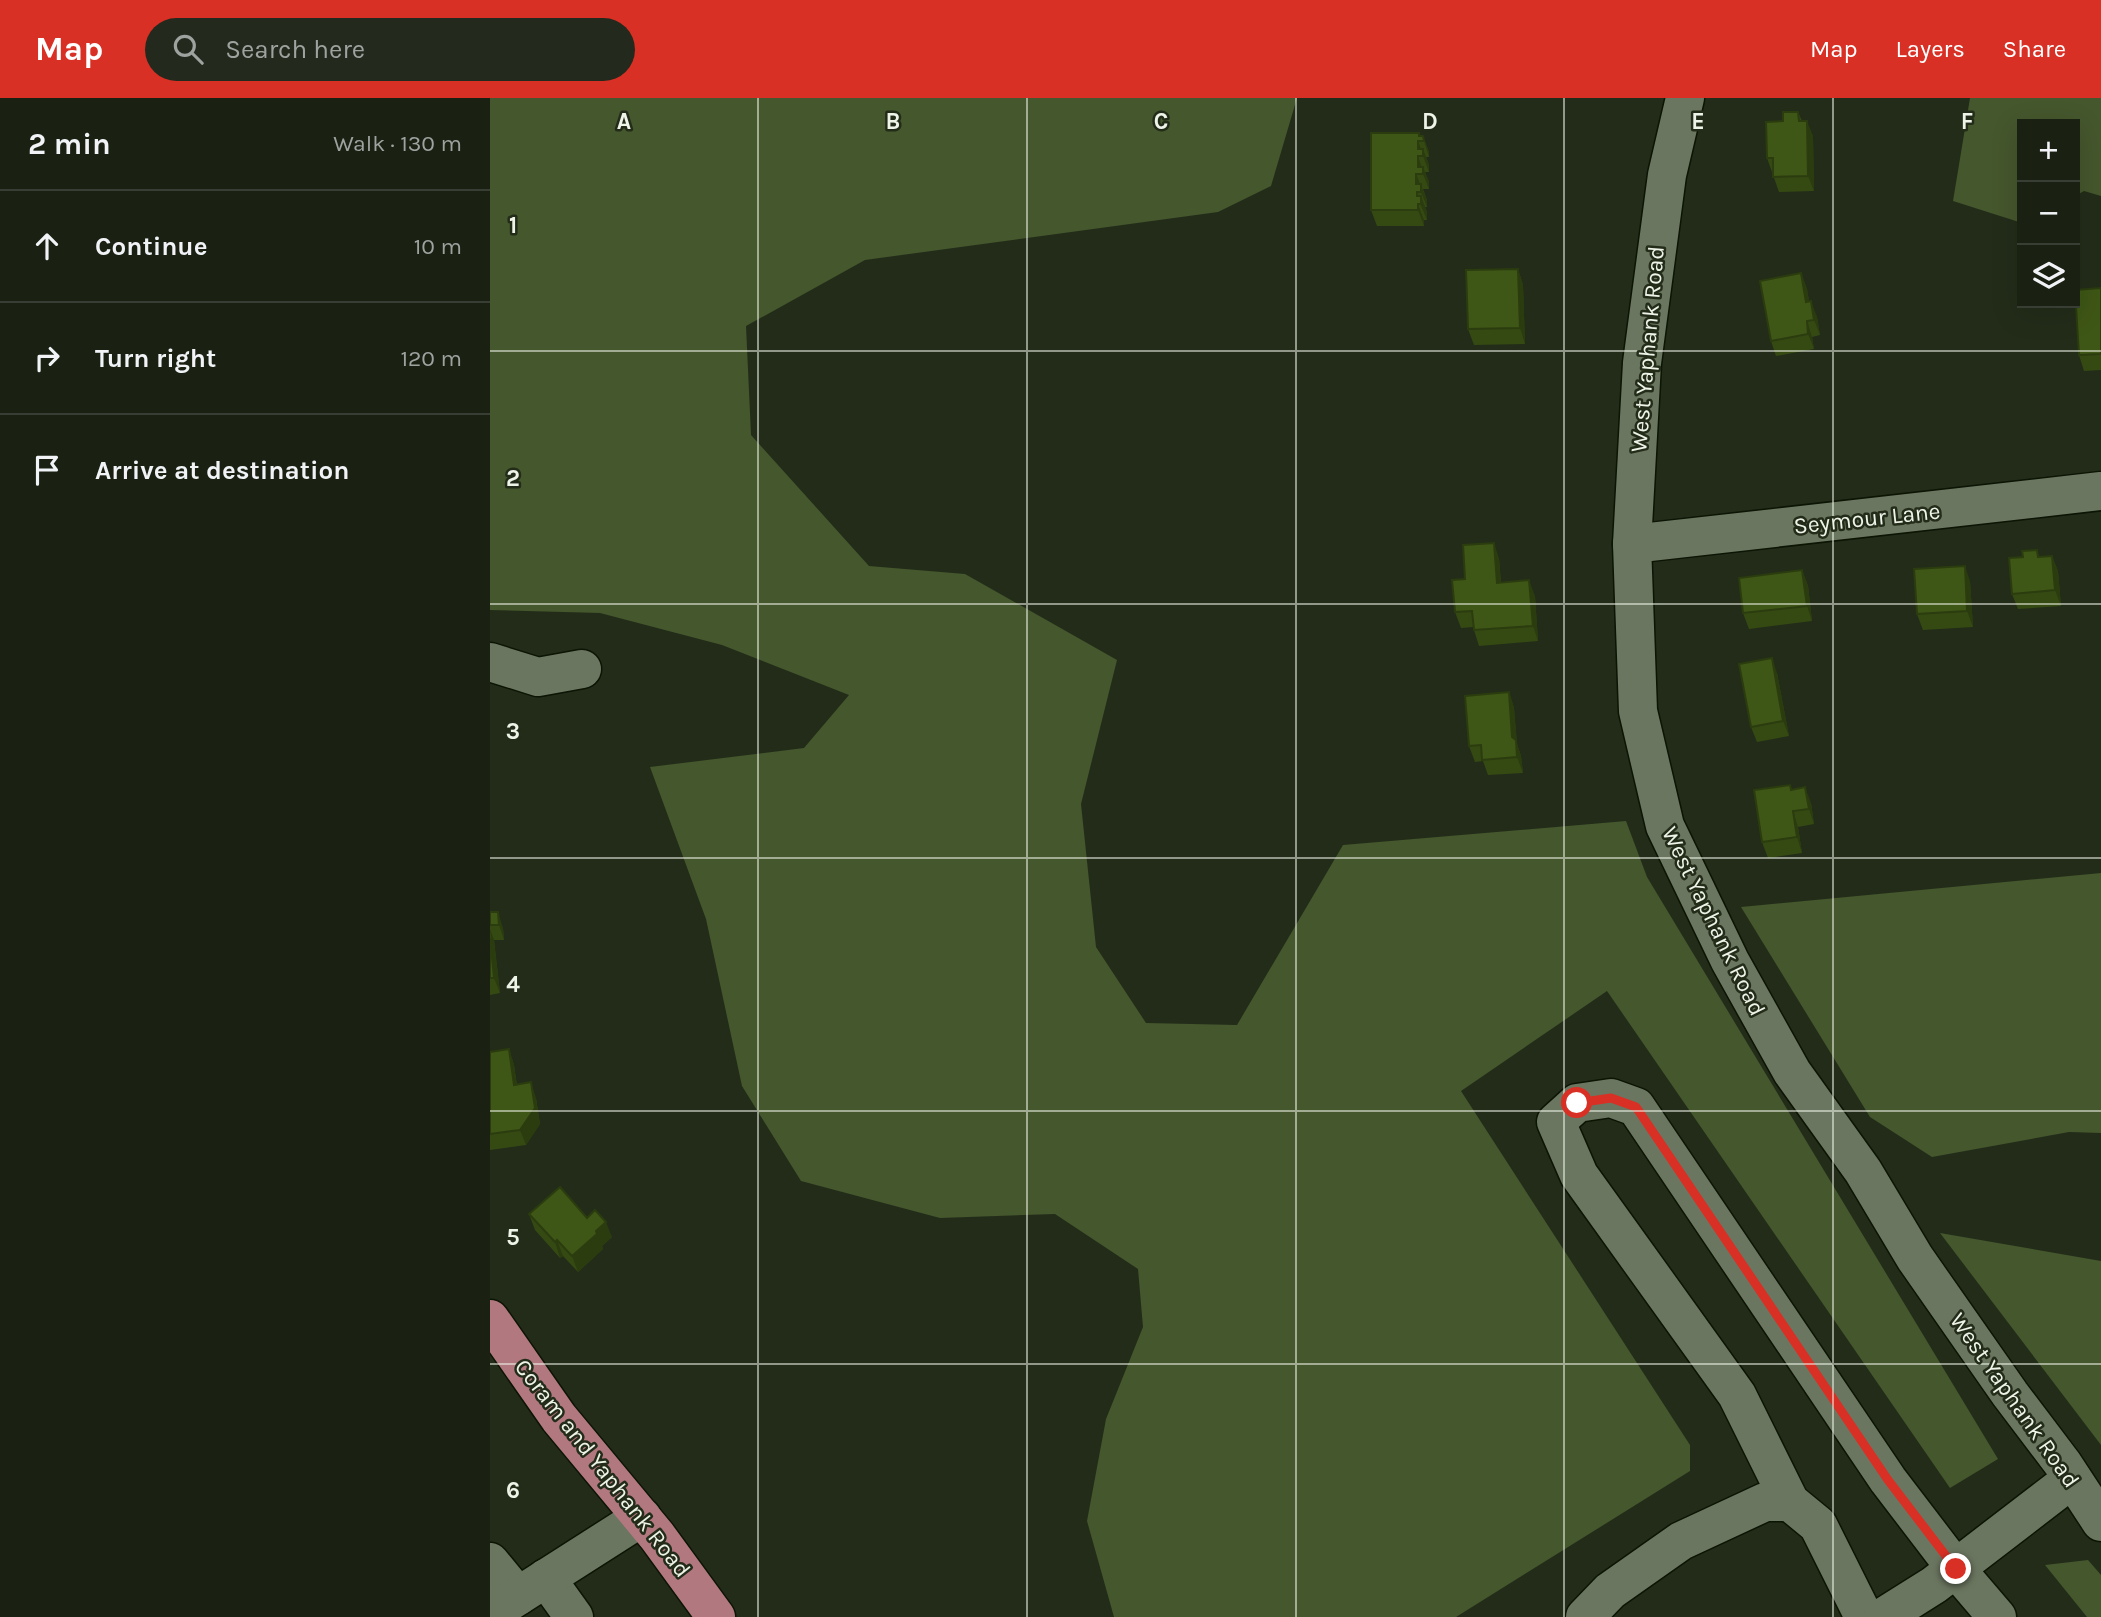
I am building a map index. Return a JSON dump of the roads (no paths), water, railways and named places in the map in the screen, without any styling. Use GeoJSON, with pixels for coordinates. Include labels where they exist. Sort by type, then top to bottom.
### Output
{"type":"FeatureCollection","features":[{"type":"Feature","properties":{"kind":"main road","name":"Coram and Yaphank Road"},"geometry":{"type":"LineString","coordinates":[[490,1319],[559,1418],[642,1517],[716,1617]]}},
{"type":"Feature","properties":{"kind":"street","name":"West Yaphank Road"},"geometry":{"type":"LineString","coordinates":[[1685,98],[1667,175],[1642,363],[1632,544],[1638,711],[1665,826],[1730,961],[1792,1072],[1863,1171],[1915,1258],[2101,1522]]}},
{"type":"Feature","properties":{"kind":"street","name":"Seymour Lane"},"geometry":{"type":"LineString","coordinates":[[1632,544],[2101,491]]}},
{"type":"Feature","properties":{"kind":"street"},"geometry":{"type":"LineString","coordinates":[[490,662],[538,677],[582,669]]}},
{"type":"Feature","properties":{"kind":"street"},"geometry":{"type":"LineString","coordinates":[[1864,1617],[1818,1525],[1790,1502],[1737,1395],[1578,1175],[1556,1122],[1577,1103],[1611,1098],[1636,1107],[1888,1480],[1956,1569],[1997,1617]]}},
{"type":"Feature","properties":{"kind":"street"},"geometry":{"type":"LineString","coordinates":[[1883,1617],[1956,1569],[2072,1479]]}},
{"type":"Feature","properties":{"kind":"street"},"geometry":{"type":"LineString","coordinates":[[1585,1617],[1610,1591],[1681,1541],[1765,1502],[1790,1502]]}},
{"type":"Feature","properties":{"kind":"street"},"geometry":{"type":"LineString","coordinates":[[518,1596],[642,1517]]}},
{"type":"Feature","properties":{"kind":"street"},"geometry":{"type":"LineString","coordinates":[[490,1562],[518,1596],[574,1617]]}}]}
